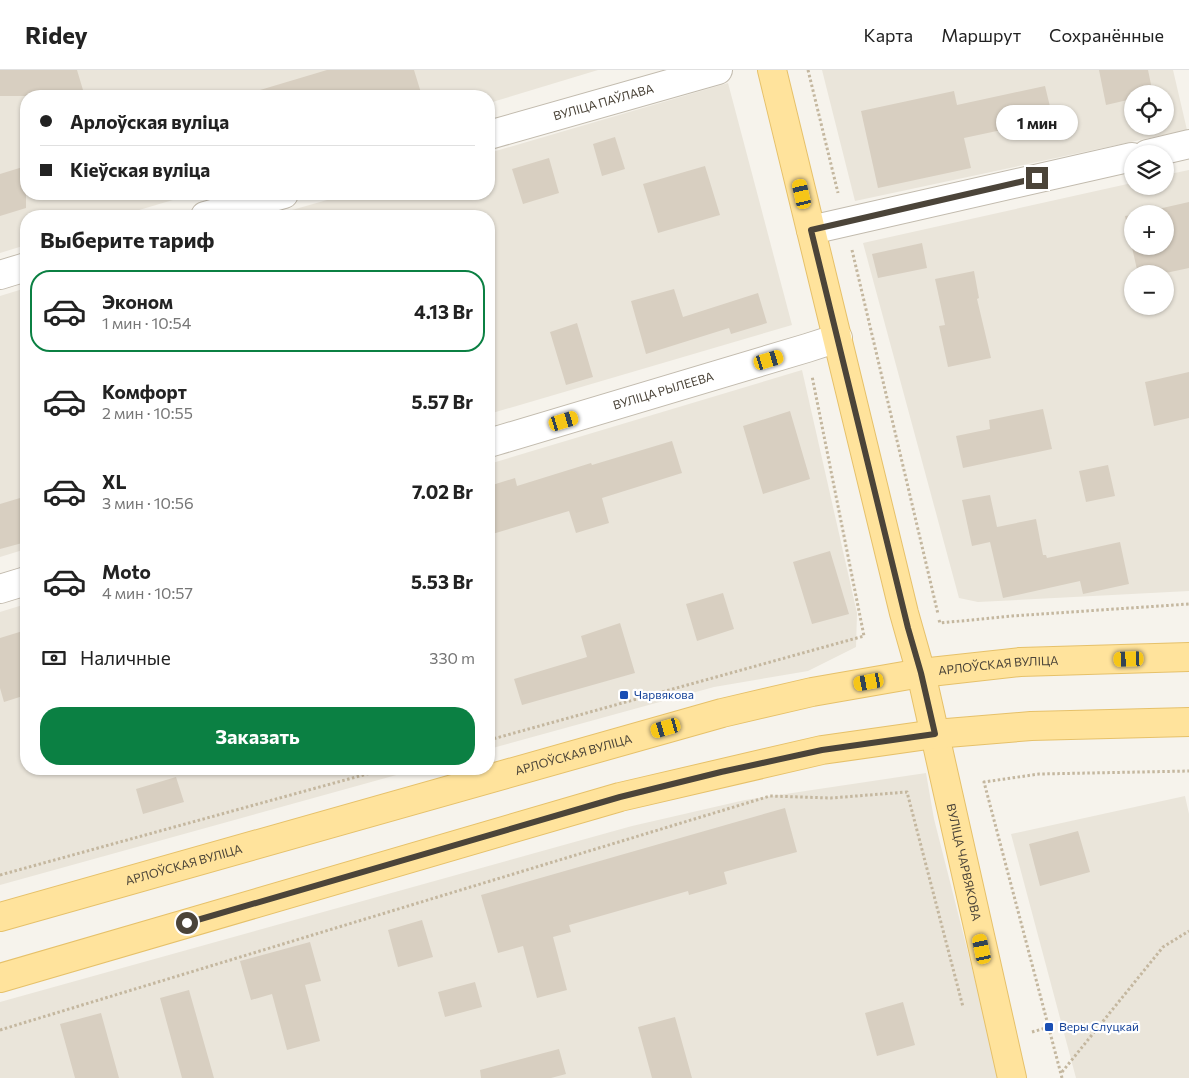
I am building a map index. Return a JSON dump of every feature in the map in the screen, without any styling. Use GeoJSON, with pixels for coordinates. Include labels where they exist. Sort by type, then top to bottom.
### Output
{"type":"FeatureCollection","features":[{"type":"Feature","properties":{"kind":"main road","name":"ВУЛІЦА ЧАРВЯКОВА"},"geometry":{"type":"LineString","coordinates":[[772,70],[906,620],[921,673],[1012,1078]]}},
{"type":"Feature","properties":{"kind":"main road","name":"АРЛОЎСКАЯ ВУЛІЦА"},"geometry":{"type":"LineString","coordinates":[[0,917],[722,713],[812,692],[921,673],[1020,662],[1189,657]]}},
{"type":"Feature","properties":{"kind":"main road"},"geometry":{"type":"LineString","coordinates":[[0,978],[620,797],[822,750],[935,734],[1031,726],[1189,722]]}},
{"type":"Feature","properties":{"kind":"street","name":"ВУЛІЦА ПАЎЛАВА"},"geometry":{"type":"LineString","coordinates":[[495,133],[718,70]]}},
{"type":"Feature","properties":{"kind":"street"},"geometry":{"type":"LineString","coordinates":[[1174,148],[1189,144]]}},
{"type":"Feature","properties":{"kind":"street"},"geometry":{"type":"LineString","coordinates":[[811,230],[1124,159]]}},
{"type":"Feature","properties":{"kind":"street"},"geometry":{"type":"LineString","coordinates":[[227,210],[262,200]]}},
{"type":"Feature","properties":{"kind":"street"},"geometry":{"type":"LineString","coordinates":[[0,275],[20,269]]}},
{"type":"Feature","properties":{"kind":"street","name":"ВУЛІЦА РЫЛЕЕВА"},"geometry":{"type":"LineString","coordinates":[[495,441],[838,338]]}},
{"type":"Feature","properties":{"kind":"street"},"geometry":{"type":"LineString","coordinates":[[0,589],[20,583]]}},
{"type":"Feature","properties":{"kind":"path"},"geometry":{"type":"LineString","coordinates":[[808,70],[940,623],[1012,616],[1189,604]]}},
{"type":"Feature","properties":{"kind":"path"},"geometry":{"type":"LineString","coordinates":[[495,738],[864,636],[807,348]]}},
{"type":"Feature","properties":{"kind":"path"},"geometry":{"type":"LineString","coordinates":[[1062,1078],[984,782],[1039,774],[1189,771]]}},
{"type":"Feature","properties":{"kind":"path"},"geometry":{"type":"LineString","coordinates":[[0,875],[363,775]]}},
{"type":"Feature","properties":{"kind":"path"},"geometry":{"type":"LineString","coordinates":[[0,1030],[770,796],[831,798],[907,792],[964,1011]]}},
{"type":"Feature","properties":{"kind":"path"},"geometry":{"type":"LineString","coordinates":[[1061,1073],[1163,947],[1189,931]]}},
{"type":"Feature","properties":{"kind":"shaded area"},"geometry":{"type":"Polygon","coordinates":[[[0,70],[598,70],[495,101],[495,90],[20,90],[20,200],[173,200],[139,210],[20,210],[20,247],[0,253],[0,70]]]}},
{"type":"Feature","properties":{"kind":"shaded area"},"geometry":{"type":"Polygon","coordinates":[[[822,70],[1173,70],[1187,130],[1174,133],[1174,85],[1124,85],[1124,135],[1164,135],[855,201],[822,70]]]}},
{"type":"Feature","properties":{"kind":"shaded area"},"geometry":{"type":"Polygon","coordinates":[[[728,83],[792,325],[495,412],[495,210],[292,210],[327,200],[495,200],[495,151],[728,83]]]}},
{"type":"Feature","properties":{"kind":"shaded area"},"geometry":{"type":"Polygon","coordinates":[[[1189,170],[1189,591],[978,602],[959,598],[863,243],[1124,185],[1124,195],[1174,195],[1174,173],[1189,170]]]}},
{"type":"Feature","properties":{"kind":"shaded area"},"geometry":{"type":"Polygon","coordinates":[[[20,290],[20,551],[0,557],[0,296],[20,290]]]}},
{"type":"Feature","properties":{"kind":"shaded area"},"geometry":{"type":"Polygon","coordinates":[[[802,370],[857,613],[856,647],[808,671],[714,687],[495,747],[495,462],[802,370]]]}},
{"type":"Feature","properties":{"kind":"shaded area"},"geometry":{"type":"Polygon","coordinates":[[[20,606],[20,775],[396,775],[0,885],[0,612],[20,606]]]}},
{"type":"Feature","properties":{"kind":"shaded area"},"geometry":{"type":"Polygon","coordinates":[[[926,773],[934,819],[1000,1078],[0,1078],[0,1002],[632,826],[745,800],[926,773]]]}},
{"type":"Feature","properties":{"kind":"shaded area"},"geometry":{"type":"Polygon","coordinates":[[[1185,796],[1189,814],[1189,1078],[1076,1078],[1011,834],[1185,796]]]}},
{"type":"Feature","properties":{"kind":"building"},"geometry":{"type":"Polygon","coordinates":[[[0,70],[77,70],[83,90],[20,90],[20,96],[0,96],[0,70]]]}},
{"type":"Feature","properties":{"kind":"building"},"geometry":{"type":"Polygon","coordinates":[[[327,70],[414,70],[420,90],[260,90],[327,70]]]}},
{"type":"Feature","properties":{"kind":"building"},"geometry":{"type":"Polygon","coordinates":[[[1099,70],[1148,70],[1151,85],[1124,85],[1124,101],[1106,105],[1099,70]]]}},
{"type":"Feature","properties":{"kind":"building"},"geometry":{"type":"Polygon","coordinates":[[[1045,86],[1053,119],[964,138],[971,168],[878,188],[861,111],[954,91],[957,105],[1045,86]]]}},
{"type":"Feature","properties":{"kind":"building"},"geometry":{"type":"Polygon","coordinates":[[[615,137],[625,169],[602,176],[593,144],[615,137]]]}},
{"type":"Feature","properties":{"kind":"building"},"geometry":{"type":"Polygon","coordinates":[[[549,158],[559,193],[523,204],[512,169],[549,158]]]}},
{"type":"Feature","properties":{"kind":"building"},"geometry":{"type":"Polygon","coordinates":[[[705,166],[720,215],[658,233],[643,184],[705,166]]]}},
{"type":"Feature","properties":{"kind":"building"},"geometry":{"type":"Polygon","coordinates":[[[20,168],[20,200],[26,200],[26,208],[0,216],[0,174],[20,168]]]}},
{"type":"Feature","properties":{"kind":"building"},"geometry":{"type":"Polygon","coordinates":[[[1189,202],[1189,268],[1174,271],[1174,265],[1136,265],[1134,255],[1174,255],[1174,205],[1189,202]]]}},
{"type":"Feature","properties":{"kind":"building"},"geometry":{"type":"Polygon","coordinates":[[[922,243],[927,268],[878,278],[872,254],[922,243]]]}},
{"type":"Feature","properties":{"kind":"building"},"geometry":{"type":"Polygon","coordinates":[[[974,271],[979,298],[977,299],[991,358],[948,367],[939,326],[945,325],[935,279],[974,271]]]}},
{"type":"Feature","properties":{"kind":"building"},"geometry":{"type":"Polygon","coordinates":[[[674,289],[683,317],[758,293],[767,323],[731,334],[729,328],[646,354],[631,301],[674,289]]]}},
{"type":"Feature","properties":{"kind":"building"},"geometry":{"type":"Polygon","coordinates":[[[577,323],[593,377],[566,385],[550,332],[577,323]]]}},
{"type":"Feature","properties":{"kind":"building"},"geometry":{"type":"Polygon","coordinates":[[[1189,372],[1189,418],[1154,426],[1145,382],[1189,372]]]}},
{"type":"Feature","properties":{"kind":"building"},"geometry":{"type":"Polygon","coordinates":[[[1043,409],[1052,449],[963,468],[956,436],[990,429],[989,420],[1043,409]]]}},
{"type":"Feature","properties":{"kind":"building"},"geometry":{"type":"Polygon","coordinates":[[[790,411],[810,479],[763,494],[743,426],[790,411]]]}},
{"type":"Feature","properties":{"kind":"building"},"geometry":{"type":"Polygon","coordinates":[[[672,441],[682,473],[602,498],[609,523],[576,533],[569,511],[495,533],[495,484],[515,478],[517,486],[591,463],[592,465],[672,441]]]}},
{"type":"Feature","properties":{"kind":"building"},"geometry":{"type":"Polygon","coordinates":[[[1108,465],[1115,496],[1086,502],[1079,471],[1108,465]]]}},
{"type":"Feature","properties":{"kind":"building"},"geometry":{"type":"Polygon","coordinates":[[[990,495],[997,527],[1036,519],[1043,555],[1046,555],[1047,558],[1120,542],[1129,584],[1083,594],[1080,581],[1003,598],[990,542],[972,546],[962,500],[990,495]]]}},
{"type":"Feature","properties":{"kind":"building"},"geometry":{"type":"Polygon","coordinates":[[[20,498],[20,544],[0,549],[0,504],[20,498]]]}},
{"type":"Feature","properties":{"kind":"building"},"geometry":{"type":"Polygon","coordinates":[[[830,551],[849,614],[812,624],[793,562],[830,551]]]}},
{"type":"Feature","properties":{"kind":"building"},"geometry":{"type":"Polygon","coordinates":[[[723,593],[734,629],[697,641],[686,604],[723,593]]]}},
{"type":"Feature","properties":{"kind":"building"},"geometry":{"type":"Polygon","coordinates":[[[620,623],[635,673],[522,705],[514,679],[587,657],[581,636],[620,623]]]}},
{"type":"Feature","properties":{"kind":"building"},"geometry":{"type":"Polygon","coordinates":[[[20,632],[20,697],[4,702],[0,688],[0,638],[20,632]]]}},
{"type":"Feature","properties":{"kind":"building"},"geometry":{"type":"Polygon","coordinates":[[[176,777],[184,802],[143,814],[136,789],[176,777]]]}},
{"type":"Feature","properties":{"kind":"building"},"geometry":{"type":"Polygon","coordinates":[[[785,808],[797,852],[724,872],[727,884],[689,895],[688,891],[569,925],[571,932],[553,937],[567,990],[537,998],[523,946],[498,953],[481,895],[785,808]]]}},
{"type":"Feature","properties":{"kind":"building"},"geometry":{"type":"Polygon","coordinates":[[[1078,831],[1090,872],[1040,886],[1029,844],[1078,831]]]}},
{"type":"Feature","properties":{"kind":"building"},"geometry":{"type":"Polygon","coordinates":[[[422,920],[433,957],[398,967],[388,930],[422,920]]]}},
{"type":"Feature","properties":{"kind":"building"},"geometry":{"type":"Polygon","coordinates":[[[310,942],[321,981],[305,985],[320,1041],[287,1050],[272,994],[251,1000],[240,961],[310,942]]]}},
{"type":"Feature","properties":{"kind":"building"},"geometry":{"type":"Polygon","coordinates":[[[475,982],[482,1007],[445,1017],[438,992],[475,982]]]}},
{"type":"Feature","properties":{"kind":"building"},"geometry":{"type":"Polygon","coordinates":[[[189,990],[214,1078],[182,1078],[160,998],[189,990]]]}},
{"type":"Feature","properties":{"kind":"building"},"geometry":{"type":"Polygon","coordinates":[[[903,1002],[915,1045],[877,1056],[865,1013],[903,1002]]]}},
{"type":"Feature","properties":{"kind":"building"},"geometry":{"type":"Polygon","coordinates":[[[101,1013],[119,1078],[75,1078],[60,1024],[101,1013]]]}},
{"type":"Feature","properties":{"kind":"building"},"geometry":{"type":"Polygon","coordinates":[[[675,1017],[692,1078],[652,1078],[638,1027],[675,1017]]]}},
{"type":"Feature","properties":{"kind":"building"},"geometry":{"type":"Polygon","coordinates":[[[559,1049],[566,1074],[551,1078],[481,1078],[480,1070],[559,1049]]]}},
{"type":"Feature","properties":{"kind":"place","name":"Чарвякова"},"geometry":{"type":"Point","coordinates":[624,695]}},
{"type":"Feature","properties":{"kind":"place","name":"Веры Слуцкай"},"geometry":{"type":"Point","coordinates":[1049,1027]}},
{"type":"Feature","properties":{"kind":"route"},"geometry":{"type":"LineString","coordinates":[[187,923],[620,797],[822,750],[935,734],[811,230],[1037,178]]}}]}
